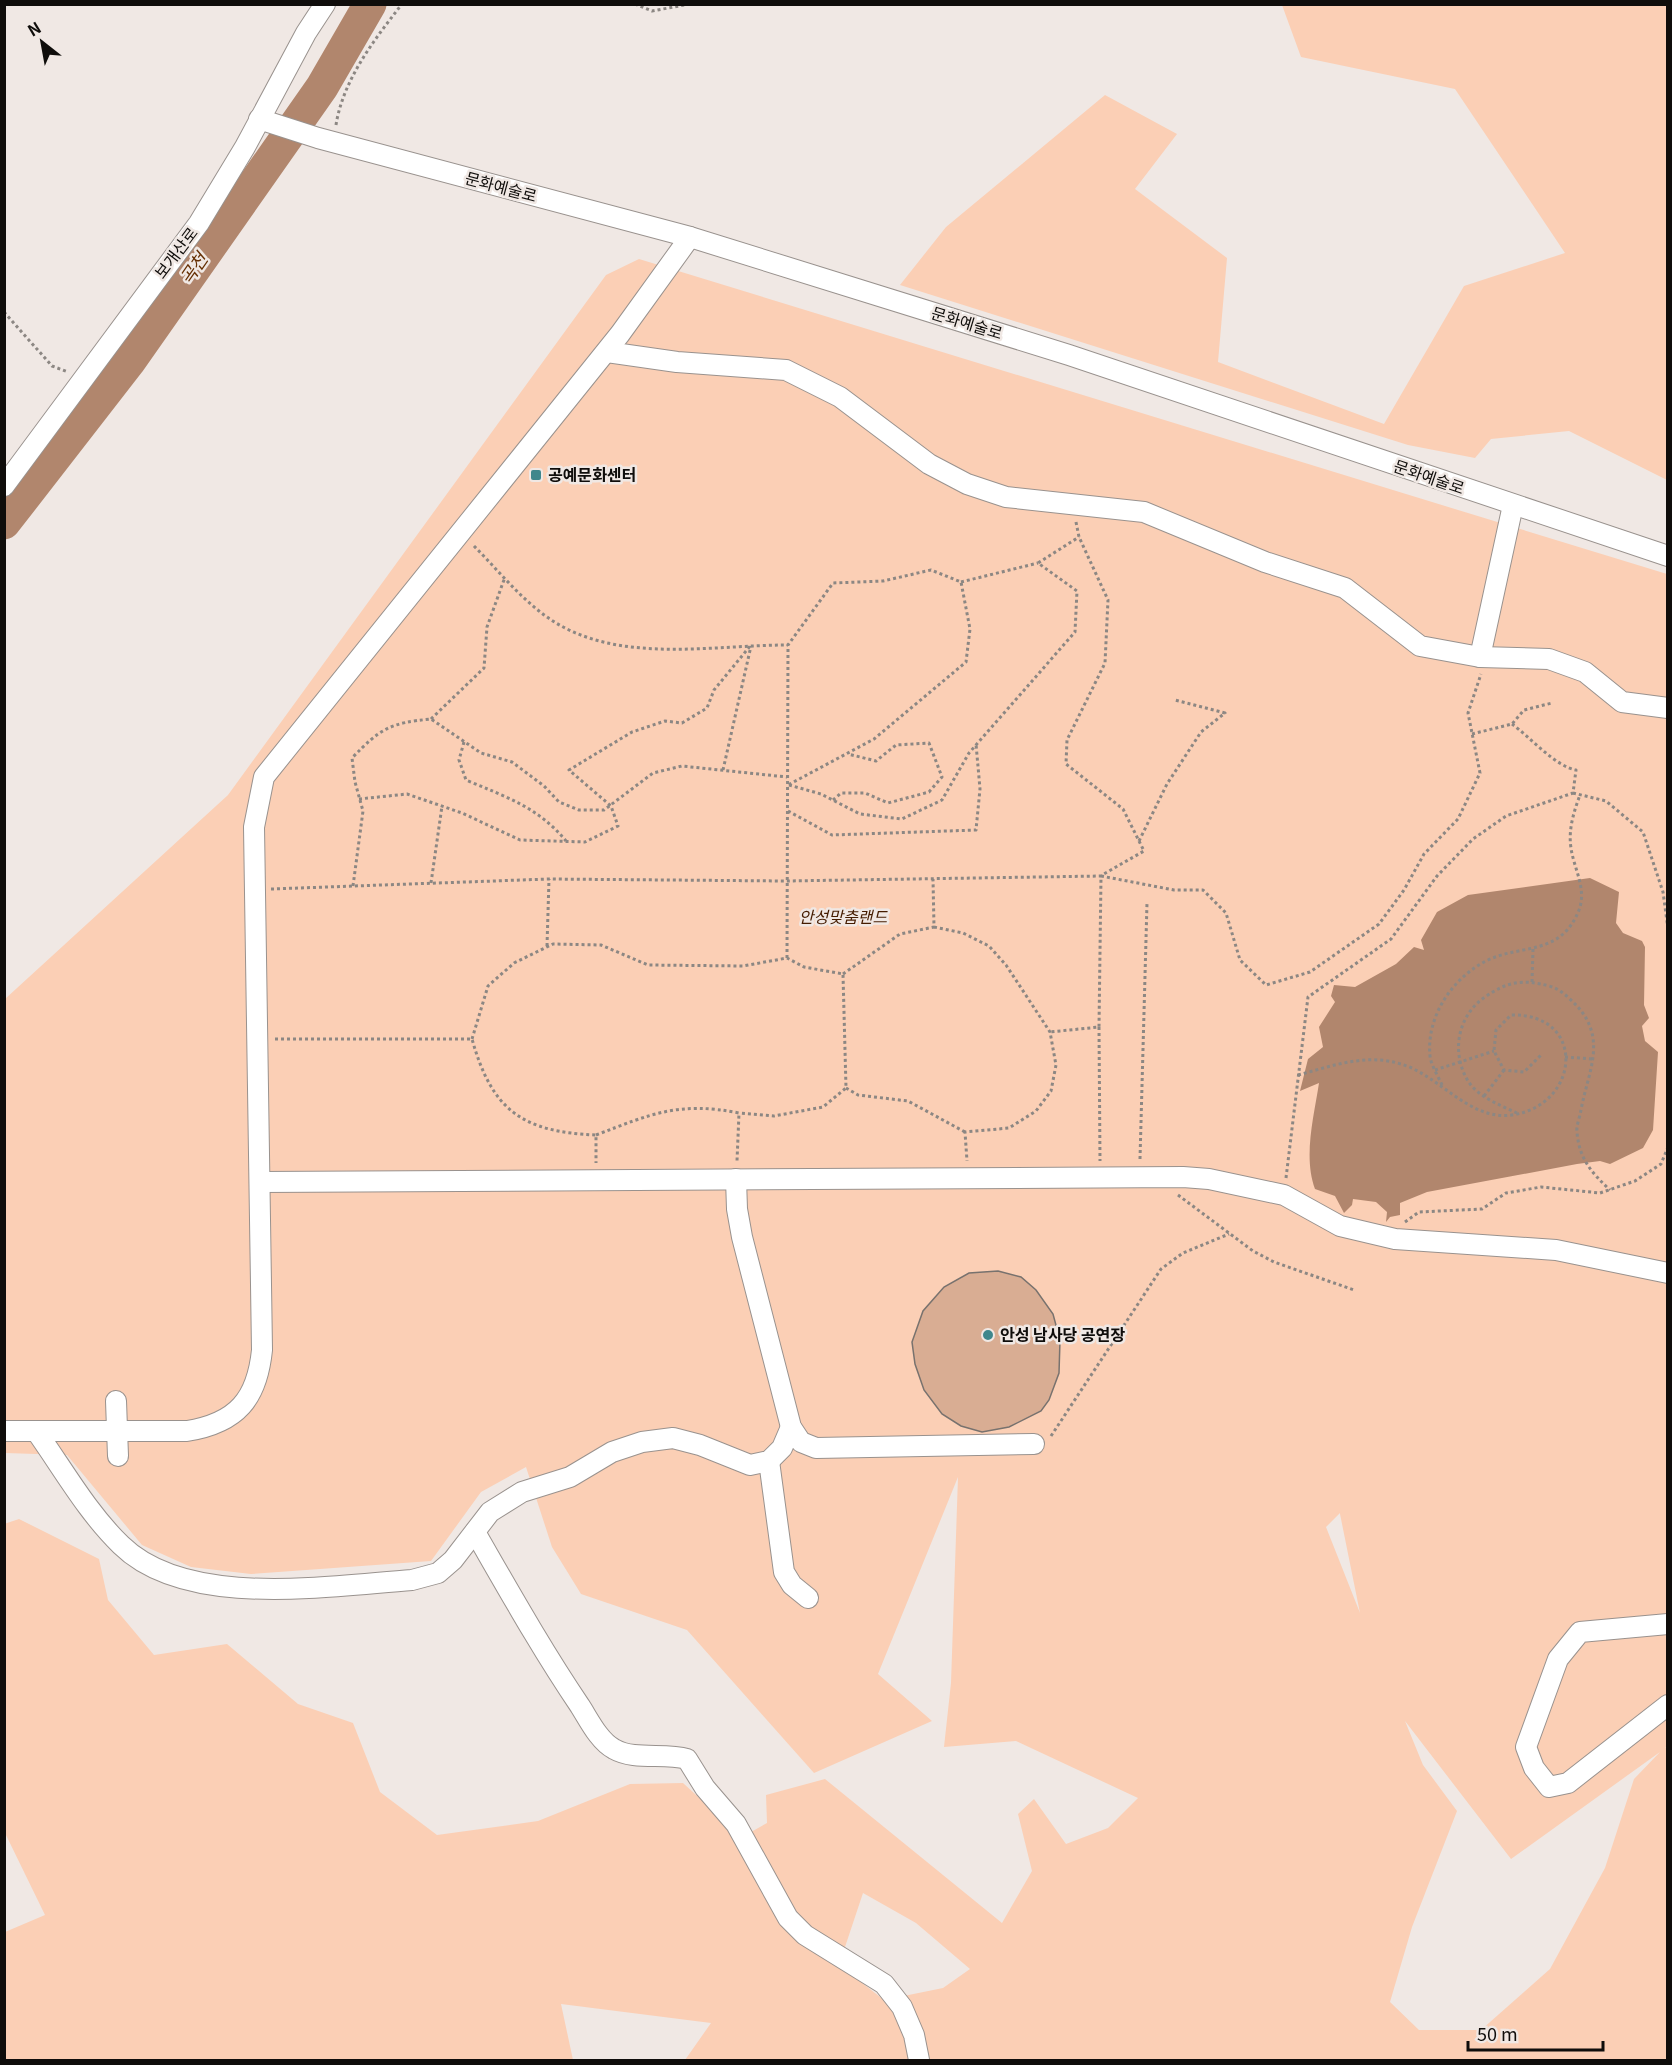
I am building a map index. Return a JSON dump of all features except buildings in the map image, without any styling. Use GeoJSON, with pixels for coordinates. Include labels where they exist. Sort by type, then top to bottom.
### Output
{"type":"FeatureCollection","features":[{"type":"Feature","properties":{"kind":"street","name":"보개산로"},"geometry":{"type":"LineString","coordinates":[[4,486],[199,223],[306,33],[325,4]]}},
{"type":"Feature","properties":{"kind":"street","name":"문화예술로"},"geometry":{"type":"LineString","coordinates":[[259,119],[326,140],[690,237],[1069,355],[1668,556]]}},
{"type":"Feature","properties":{"kind":"street"},"geometry":{"type":"LineString","coordinates":[[4,1431],[187,1431],[208,1427],[228,1418],[244,1404],[255,1386],[262,1350],[254,828],[264,777],[607,352],[690,237]]}},
{"type":"Feature","properties":{"kind":"street"},"geometry":{"type":"LineString","coordinates":[[607,352],[677,362],[786,370],[840,397],[929,464],[967,484],[1006,497],[1144,512],[1265,562],[1345,588],[1420,646],[1484,657],[1549,659],[1585,672],[1622,702],[1668,708]]}},
{"type":"Feature","properties":{"kind":"street"},"geometry":{"type":"LineString","coordinates":[[1484,657],[1513,505]]}},
{"type":"Feature","properties":{"kind":"street"},"geometry":{"type":"LineString","coordinates":[[261,1182],[1100,1177],[1209,1179],[1284,1195],[1340,1226],[1389,1237],[1556,1250],[1668,1272]]}},
{"type":"Feature","properties":{"kind":"street"},"geometry":{"type":"LineString","coordinates":[[736,1179],[737,1209],[742,1237],[791,1427],[801,1442],[816,1448],[1034,1444]]}},
{"type":"Feature","properties":{"kind":"street"},"geometry":{"type":"LineString","coordinates":[[116,1401],[118,1456]]}},
{"type":"Feature","properties":{"kind":"street"},"geometry":{"type":"LineString","coordinates":[[36,1431],[104,1527],[140,1561],[163,1574],[186,1582],[247,1588],[412,1580],[438,1573],[453,1560],[490,1512],[522,1492],[570,1477],[612,1452],[642,1442],[674,1438],[700,1445],[750,1465],[769,1461],[782,1448],[791,1427]]}},
{"type":"Feature","properties":{"kind":"street"},"geometry":{"type":"LineString","coordinates":[[769,1461],[784,1572],[792,1585],[808,1598]]}},
{"type":"Feature","properties":{"kind":"street"},"geometry":{"type":"LineString","coordinates":[[475,1532],[551,1664],[600,1736],[614,1749],[629,1753],[675,1755],[687,1759],[705,1788],[736,1824],[788,1918],[805,1935],[884,1984],[902,2007],[914,2035],[919,2061]]}},
{"type":"Feature","properties":{"kind":"street"},"geometry":{"type":"LineString","coordinates":[[1668,1624],[1580,1632],[1558,1659],[1526,1747],[1534,1768],[1549,1787],[1568,1783],[1668,1705]]}},
{"type":"Feature","properties":{"kind":"path"},"geometry":{"type":"LineString","coordinates":[[326,140],[366,52],[402,4]]}},
{"type":"Feature","properties":{"kind":"path"},"geometry":{"type":"LineString","coordinates":[[635,4],[652,11],[690,4]]}},
{"type":"Feature","properties":{"kind":"path"},"geometry":{"type":"LineString","coordinates":[[4,312],[52,366],[84,378]]}},
{"type":"Feature","properties":{"kind":"path"},"geometry":{"type":"LineString","coordinates":[[1072,505],[1079,537],[1108,600],[1105,663],[1067,740],[1066,764],[1123,809],[1144,851],[1101,876]]}},
{"type":"Feature","properties":{"kind":"path"},"geometry":{"type":"LineString","coordinates":[[461,533],[540,612],[585,637],[644,650],[788,645]]}},
{"type":"Feature","properties":{"kind":"path"},"geometry":{"type":"LineString","coordinates":[[787,958],[788,645],[833,583],[883,581],[931,570],[960,582],[1038,563],[1079,537]]}},
{"type":"Feature","properties":{"kind":"path"},"geometry":{"type":"LineString","coordinates":[[788,785],[833,800],[860,813],[902,819],[942,800],[976,744],[1075,632],[1077,591],[1038,563]]}},
{"type":"Feature","properties":{"kind":"path"},"geometry":{"type":"LineString","coordinates":[[353,886],[363,811],[352,758],[371,738],[398,722],[431,719],[484,668],[488,627],[505,577]]}},
{"type":"Feature","properties":{"kind":"path"},"geometry":{"type":"LineString","coordinates":[[788,785],[874,739],[966,662],[970,629],[960,582]]}},
{"type":"Feature","properties":{"kind":"path"},"geometry":{"type":"LineString","coordinates":[[723,770],[751,645]]}},
{"type":"Feature","properties":{"kind":"path"},"geometry":{"type":"LineString","coordinates":[[359,799],[407,794],[442,806],[520,840],[585,842],[618,826],[611,806],[569,770],[632,732],[665,722],[682,723],[707,708],[714,690],[751,645]]}},
{"type":"Feature","properties":{"kind":"path"},"geometry":{"type":"LineString","coordinates":[[256,889],[549,879],[786,881],[1101,876],[1174,890],[1203,890],[1226,913],[1240,960],[1266,985],[1310,972],[1379,924],[1404,890],[1424,854],[1458,819],[1480,773],[1468,713],[1484,657]]}},
{"type":"Feature","properties":{"kind":"path"},"geometry":{"type":"LineString","coordinates":[[1139,841],[1167,784],[1201,732],[1225,713],[1175,699]]}},
{"type":"Feature","properties":{"kind":"path"},"geometry":{"type":"LineString","coordinates":[[1472,734],[1512,724],[1524,710],[1552,703]]}},
{"type":"Feature","properties":{"kind":"path"},"geometry":{"type":"LineString","coordinates":[[431,719],[481,753],[512,762],[544,786],[559,802],[579,810],[604,810],[653,773],[682,766],[788,777]]}},
{"type":"Feature","properties":{"kind":"path"},"geometry":{"type":"LineString","coordinates":[[1512,724],[1534,740],[1563,768],[1576,770],[1573,793]]}},
{"type":"Feature","properties":{"kind":"path"},"geometry":{"type":"LineString","coordinates":[[464,742],[459,760],[466,780],[523,804],[550,821],[567,842]]}},
{"type":"Feature","properties":{"kind":"path"},"geometry":{"type":"LineString","coordinates":[[833,800],[841,793],[865,793],[888,803],[929,792],[942,777],[929,743],[896,745],[876,761],[846,754]]}},
{"type":"Feature","properties":{"kind":"path"},"geometry":{"type":"LineString","coordinates":[[787,811],[832,835],[976,830],[980,789],[976,744]]}},
{"type":"Feature","properties":{"kind":"path"},"geometry":{"type":"LineString","coordinates":[[1284,1195],[1308,997],[1391,939],[1437,876],[1473,839],[1506,816],[1573,793],[1606,801],[1643,832],[1663,892],[1668,929]]}},
{"type":"Feature","properties":{"kind":"path"},"geometry":{"type":"LineString","coordinates":[[1442,1085],[1430,1057],[1430,1028],[1443,1002],[1462,976],[1489,960],[1533,949],[1564,934],[1579,909],[1581,880],[1571,848],[1572,818],[1580,795]]}},
{"type":"Feature","properties":{"kind":"path"},"geometry":{"type":"LineString","coordinates":[[431,883],[442,806]]}},
{"type":"Feature","properties":{"kind":"path"},"geometry":{"type":"LineString","coordinates":[[1100,1177],[1101,876]]}},
{"type":"Feature","properties":{"kind":"path"},"geometry":{"type":"LineString","coordinates":[[547,947],[549,879]]}},
{"type":"Feature","properties":{"kind":"path"},"geometry":{"type":"LineString","coordinates":[[933,879],[934,927]]}},
{"type":"Feature","properties":{"kind":"path"},"geometry":{"type":"LineString","coordinates":[[1140,1178],[1147,903]]}},
{"type":"Feature","properties":{"kind":"path"},"geometry":{"type":"LineString","coordinates":[[934,927],[963,933],[989,946],[1006,965],[1050,1032],[1056,1065],[1051,1091],[1036,1111],[1009,1128],[965,1132],[908,1101],[858,1095],[846,1088],[823,1107],[774,1116],[707,1107],[661,1111],[596,1135],[567,1134],[535,1126],[511,1112],[491,1089],[472,1039],[488,986],[514,963],[553,944],[601,945],[648,965],[743,966],[787,958],[804,967],[843,974],[900,934],[934,927]]}},
{"type":"Feature","properties":{"kind":"path"},"geometry":{"type":"LineString","coordinates":[[1532,982],[1533,949]]}},
{"type":"Feature","properties":{"kind":"path"},"geometry":{"type":"LineString","coordinates":[[843,974],[846,1088]]}},
{"type":"Feature","properties":{"kind":"path"},"geometry":{"type":"LineString","coordinates":[[1518,1113],[1484,1096],[1470,1085],[1459,1067],[1457,1048],[1464,1021],[1484,997],[1517,981],[1555,987],[1570,998],[1589,1020],[1595,1050],[1577,1132],[1587,1168],[1610,1190]]}},
{"type":"Feature","properties":{"kind":"path"},"geometry":{"type":"LineString","coordinates":[[1298,1076],[1350,1060],[1375,1060],[1401,1064],[1442,1085],[1486,1114],[1518,1113],[1533,1108],[1550,1098],[1566,1074],[1565,1057],[1557,1033],[1545,1022],[1530,1015],[1511,1015],[1496,1030],[1494,1051],[1504,1070]]}},
{"type":"Feature","properties":{"kind":"path"},"geometry":{"type":"LineString","coordinates":[[1050,1032],[1099,1027]]}},
{"type":"Feature","properties":{"kind":"path"},"geometry":{"type":"LineString","coordinates":[[258,1039],[472,1039]]}},
{"type":"Feature","properties":{"kind":"path"},"geometry":{"type":"LineString","coordinates":[[1436,1070],[1494,1051]]}},
{"type":"Feature","properties":{"kind":"path"},"geometry":{"type":"LineString","coordinates":[[1504,1070],[1524,1072],[1541,1055]]}},
{"type":"Feature","properties":{"kind":"path"},"geometry":{"type":"LineString","coordinates":[[1565,1057],[1593,1059]]}},
{"type":"Feature","properties":{"kind":"path"},"geometry":{"type":"LineString","coordinates":[[1484,1096],[1504,1070]]}},
{"type":"Feature","properties":{"kind":"path"},"geometry":{"type":"LineString","coordinates":[[736,1179],[739,1113]]}},
{"type":"Feature","properties":{"kind":"path"},"geometry":{"type":"LineString","coordinates":[[965,1132],[968,1178]]}},
{"type":"Feature","properties":{"kind":"path"},"geometry":{"type":"LineString","coordinates":[[596,1135],[596,1180]]}},
{"type":"Feature","properties":{"kind":"path"},"geometry":{"type":"LineString","coordinates":[[1389,1237],[1419,1212],[1482,1209],[1506,1193],[1540,1187],[1600,1193],[1610,1190],[1635,1181],[1661,1164],[1668,1148]]}},
{"type":"Feature","properties":{"kind":"path"},"geometry":{"type":"LineString","coordinates":[[1173,1191],[1229,1234],[1274,1262],[1354,1290]]}},
{"type":"Feature","properties":{"kind":"path"},"geometry":{"type":"LineString","coordinates":[[1034,1444],[1047,1441],[1058,1428],[1161,1269],[1183,1252],[1229,1234]]}},
{"type":"Feature","properties":{"kind":"green space"},"geometry":{"type":"Polygon","coordinates":[[[1282,5],[1667,5],[1667,480],[1569,431],[1491,439],[1475,458],[1408,445],[900,285],[946,227],[1105,95],[1177,134],[1135,189],[1227,258],[1218,362],[1384,424],[1464,286],[1565,253],[1455,89],[1301,57],[1282,5]]]}},
{"type":"Feature","properties":{"kind":"green space","name":"안성맞춤랜드"},"geometry":{"type":"Polygon","coordinates":[[[639,259],[1667,574],[1668,1746],[1665,1748],[1668,1748],[1667,2060],[685,2060],[711,2023],[561,2004],[573,2060],[5,2060],[5,1932],[45,1915],[5,1833],[4,1524],[19,1519],[99,1559],[108,1600],[154,1655],[227,1644],[298,1704],[353,1723],[380,1792],[437,1835],[538,1821],[630,1784],[683,1783],[742,1837],[767,1823],[766,1795],[825,1779],[1002,1923],[1032,1871],[1018,1814],[1034,1799],[1066,1844],[1108,1828],[1138,1798],[1016,1741],[944,1747],[951,1683],[958,1477],[878,1674],[932,1721],[814,1773],[687,1630],[581,1594],[552,1547],[526,1467],[481,1492],[431,1561],[251,1574],[191,1567],[142,1545],[67,1455],[5,1453],[5,999],[228,795],[606,275],[639,259]],[[1340,1514],[1326,1527],[1360,1613],[1340,1514]],[[1405,1721],[1423,1765],[1457,1811],[1412,1927],[1390,2002],[1419,2030],[1481,2030],[1550,1969],[1605,1868],[1634,1779],[1660,1752],[1511,1859],[1405,1721]],[[863,1893],[839,1965],[884,2000],[943,1988],[970,1969],[916,1923],[863,1893]]]}},
{"type":"Feature","properties":{"kind":"shaded area"},"geometry":{"type":"Polygon","coordinates":[[[1590,878],[1619,892],[1616,923],[1623,933],[1642,941],[1645,947],[1644,1005],[1649,1018],[1642,1026],[1645,1041],[1658,1052],[1653,1130],[1643,1148],[1610,1164],[1600,1161],[1577,1164],[1427,1192],[1400,1203],[1400,1215],[1390,1217],[1386,1222],[1387,1212],[1376,1202],[1353,1199],[1352,1205],[1344,1213],[1335,1196],[1315,1189],[1312,1177],[1311,1136],[1319,1083],[1300,1091],[1308,1059],[1323,1047],[1319,1027],[1335,1002],[1331,996],[1334,985],[1355,987],[1396,964],[1414,947],[1424,950],[1421,940],[1437,912],[1468,895],[1590,878]]]}},
{"type":"Feature","properties":{"kind":"waterway","name":"곡천"},"geometry":{"type":"LineString","coordinates":[[4,523],[129,362],[322,87],[370,4]]}},
{"type":"Feature","properties":{"kind":"place","name":"공예문화센터"},"geometry":{"type":"Point","coordinates":[536,475]}},
{"type":"Feature","properties":{"kind":"place","name":"안성 남사당 공연장"},"geometry":{"type":"Point","coordinates":[988,1335]}}]}
